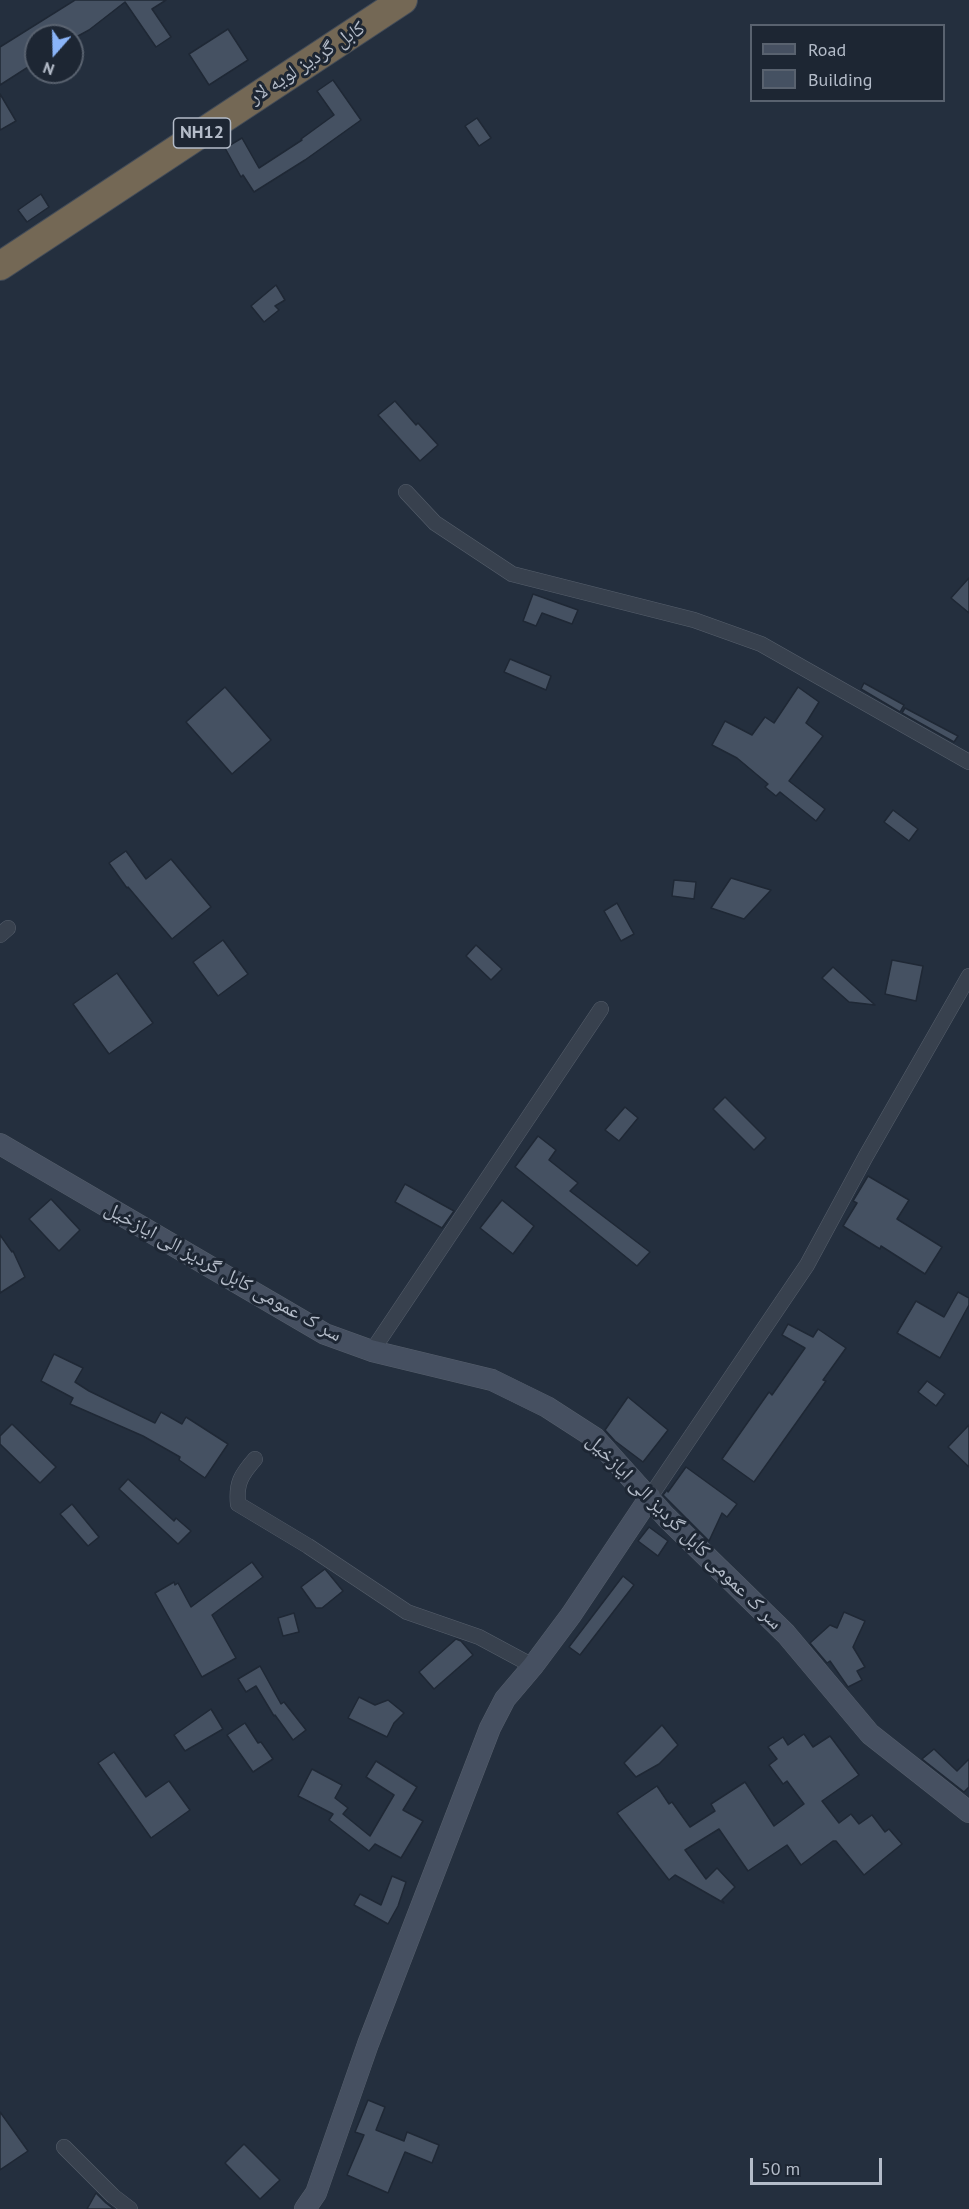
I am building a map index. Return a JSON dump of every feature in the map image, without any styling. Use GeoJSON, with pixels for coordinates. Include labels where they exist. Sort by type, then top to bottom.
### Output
{"type":"FeatureCollection","features":[{"type":"Feature","properties":{"kind":"highway","name":"کابل گردیز لویه لار"},"geometry":{"type":"LineString","coordinates":[[0,266],[403,0]]}},
{"type":"Feature","properties":{"kind":"main road","name":"سر ک عمومی کابل گردیز الی ایازخیل"},"geometry":{"type":"LineString","coordinates":[[0,1144],[325,1334],[372,1351],[492,1380],[547,1407],[595,1438],[666,1517],[786,1634],[870,1734],[969,1812]]}},
{"type":"Feature","properties":{"kind":"main road"},"geometry":{"type":"LineString","coordinates":[[305,2209],[316,2193],[368,2044],[490,1728],[505,1699],[571,1615],[650,1497]]}},
{"type":"Feature","properties":{"kind":"street"},"geometry":{"type":"LineString","coordinates":[[406,492],[435,523],[512,574],[694,620],[761,644],[969,762]]}},
{"type":"Feature","properties":{"kind":"street"},"geometry":{"type":"LineString","coordinates":[[650,1497],[807,1265],[866,1156],[969,976]]}},
{"type":"Feature","properties":{"kind":"street"},"geometry":{"type":"LineString","coordinates":[[372,1351],[601,1009]]}},
{"type":"Feature","properties":{"kind":"street"},"geometry":{"type":"LineString","coordinates":[[255,1459],[242,1474],[236,1491],[238,1504],[308,1546],[407,1612],[478,1637],[533,1666]]}},
{"type":"Feature","properties":{"kind":"street"},"geometry":{"type":"LineString","coordinates":[[64,2147],[113,2196],[130,2209]]}},
{"type":"Feature","properties":{"kind":"building"},"geometry":{"type":"Polygon","coordinates":[[[75,0],[166,0],[152,9],[171,37],[156,47],[125,2],[84,33],[84,24],[37,24],[75,0]]]}},
{"type":"Feature","properties":{"kind":"building"},"geometry":{"type":"Polygon","coordinates":[[[228,29],[248,60],[209,85],[189,54],[228,29]]]}},
{"type":"Feature","properties":{"kind":"building"},"geometry":{"type":"Polygon","coordinates":[[[24,32],[24,70],[0,85],[0,47],[24,32]]]}},
{"type":"Feature","properties":{"kind":"building"},"geometry":{"type":"Polygon","coordinates":[[[333,80],[361,120],[305,160],[254,192],[243,175],[241,177],[225,148],[242,138],[259,168],[302,140],[334,115],[317,91],[333,80]]]}},
{"type":"Feature","properties":{"kind":"building"},"geometry":{"type":"Polygon","coordinates":[[[0,94],[16,121],[0,130],[0,94]]]}},
{"type":"Feature","properties":{"kind":"building"},"geometry":{"type":"Polygon","coordinates":[[[477,118],[491,138],[479,146],[465,126],[477,118]]]}},
{"type":"Feature","properties":{"kind":"building"},"geometry":{"type":"Polygon","coordinates":[[[41,194],[49,207],[27,222],[18,210],[41,194]]]}},
{"type":"Feature","properties":{"kind":"building"},"geometry":{"type":"Polygon","coordinates":[[[276,285],[285,300],[275,306],[279,310],[264,322],[251,306],[276,285]]]}},
{"type":"Feature","properties":{"kind":"building"},"geometry":{"type":"Polygon","coordinates":[[[395,401],[438,445],[420,461],[378,415],[395,401]]]}},
{"type":"Feature","properties":{"kind":"building"},"geometry":{"type":"Polygon","coordinates":[[[969,578],[969,613],[951,598],[969,578]]]}},
{"type":"Feature","properties":{"kind":"building"},"geometry":{"type":"Polygon","coordinates":[[[533,594],[578,610],[572,624],[542,613],[536,626],[523,621],[533,594]]]}},
{"type":"Feature","properties":{"kind":"building"},"geometry":{"type":"Polygon","coordinates":[[[510,659],[551,676],[546,690],[504,672],[510,659]]]}},
{"type":"Feature","properties":{"kind":"building"},"geometry":{"type":"Polygon","coordinates":[[[864,683],[904,705],[900,712],[861,689],[864,683]]]}},
{"type":"Feature","properties":{"kind":"building"},"geometry":{"type":"Polygon","coordinates":[[[225,687],[271,740],[232,774],[186,722],[225,687]]]}},
{"type":"Feature","properties":{"kind":"building"},"geometry":{"type":"Polygon","coordinates":[[[798,687],[819,702],[806,723],[823,736],[789,781],[825,809],[816,821],[780,792],[776,796],[765,787],[768,784],[737,758],[712,745],[725,721],[752,735],[765,717],[774,723],[798,687]]]}},
{"type":"Feature","properties":{"kind":"building"},"geometry":{"type":"Polygon","coordinates":[[[905,708],[958,736],[954,742],[902,713],[905,708]]]}},
{"type":"Feature","properties":{"kind":"building"},"geometry":{"type":"Polygon","coordinates":[[[893,810],[918,829],[909,841],[884,822],[893,810]]]}},
{"type":"Feature","properties":{"kind":"building"},"geometry":{"type":"Polygon","coordinates":[[[126,851],[146,879],[171,859],[211,907],[172,939],[127,888],[109,863],[126,851]]]}},
{"type":"Feature","properties":{"kind":"building"},"geometry":{"type":"Polygon","coordinates":[[[731,878],[771,890],[744,919],[711,908],[731,878]]]}},
{"type":"Feature","properties":{"kind":"building"},"geometry":{"type":"Polygon","coordinates":[[[674,880],[696,882],[694,899],[672,896],[674,880]]]}},
{"type":"Feature","properties":{"kind":"building"},"geometry":{"type":"Polygon","coordinates":[[[617,903],[634,934],[621,941],[604,911],[617,903]]]}},
{"type":"Feature","properties":{"kind":"building"},"geometry":{"type":"Polygon","coordinates":[[[223,940],[248,974],[218,996],[193,962],[223,940]]]}},
{"type":"Feature","properties":{"kind":"building"},"geometry":{"type":"Polygon","coordinates":[[[476,945],[502,969],[491,980],[466,956],[476,945]]]}},
{"type":"Feature","properties":{"kind":"building"},"geometry":{"type":"Polygon","coordinates":[[[892,960],[923,966],[916,1001],[885,994],[892,960]]]}},
{"type":"Feature","properties":{"kind":"building"},"geometry":{"type":"Polygon","coordinates":[[[833,967],[875,1005],[849,1002],[822,978],[833,967]]]}},
{"type":"Feature","properties":{"kind":"building"},"geometry":{"type":"Polygon","coordinates":[[[117,973],[153,1023],[109,1054],[73,1004],[117,973]]]}},
{"type":"Feature","properties":{"kind":"building"},"geometry":{"type":"Polygon","coordinates":[[[725,1097],[766,1138],[754,1150],[713,1109],[725,1097]]]}},
{"type":"Feature","properties":{"kind":"building"},"geometry":{"type":"Polygon","coordinates":[[[625,1107],[638,1118],[619,1141],[605,1130],[625,1107]]]}},
{"type":"Feature","properties":{"kind":"building"},"geometry":{"type":"Polygon","coordinates":[[[538,1136],[556,1150],[549,1160],[578,1183],[570,1191],[650,1252],[637,1266],[515,1167],[538,1136]]]}},
{"type":"Feature","properties":{"kind":"building"},"geometry":{"type":"Polygon","coordinates":[[[868,1176],[909,1200],[897,1219],[942,1247],[925,1274],[881,1246],[880,1249],[843,1226],[857,1203],[853,1201],[868,1176]]]}},
{"type":"Feature","properties":{"kind":"building"},"geometry":{"type":"Polygon","coordinates":[[[405,1184],[454,1211],[442,1228],[395,1202],[405,1184]]]}},
{"type":"Feature","properties":{"kind":"building"},"geometry":{"type":"Polygon","coordinates":[[[51,1199],[80,1230],[59,1251],[29,1219],[51,1199]]]}},
{"type":"Feature","properties":{"kind":"building"},"geometry":{"type":"Polygon","coordinates":[[[502,1200],[534,1226],[513,1254],[480,1228],[502,1200]]]}},
{"type":"Feature","properties":{"kind":"building"},"geometry":{"type":"Polygon","coordinates":[[[0,1235],[13,1251],[25,1277],[0,1293],[0,1235]]]}},
{"type":"Feature","properties":{"kind":"building"},"geometry":{"type":"Polygon","coordinates":[[[958,1292],[969,1298],[969,1305],[940,1358],[897,1333],[916,1301],[944,1317],[958,1292]]]}},
{"type":"Feature","properties":{"kind":"building"},"geometry":{"type":"Polygon","coordinates":[[[788,1324],[813,1337],[818,1329],[846,1348],[823,1380],[826,1381],[754,1482],[722,1459],[769,1392],[772,1395],[805,1348],[782,1335],[788,1324]]]}},
{"type":"Feature","properties":{"kind":"building"},"geometry":{"type":"Polygon","coordinates":[[[54,1354],[83,1368],[75,1382],[89,1391],[155,1423],[161,1412],[182,1424],[186,1417],[228,1444],[205,1478],[179,1460],[180,1457],[143,1436],[70,1404],[73,1398],[41,1381],[54,1354]]]}},
{"type":"Feature","properties":{"kind":"building"},"geometry":{"type":"Polygon","coordinates":[[[927,1381],[945,1394],[936,1406],[918,1392],[927,1381]]]}},
{"type":"Feature","properties":{"kind":"building"},"geometry":{"type":"Polygon","coordinates":[[[628,1397],[668,1430],[643,1462],[615,1441],[605,1430],[628,1397]]]}},
{"type":"Feature","properties":{"kind":"building"},"geometry":{"type":"Polygon","coordinates":[[[12,1424],[56,1467],[40,1483],[0,1444],[0,1436],[12,1424]]]}},
{"type":"Feature","properties":{"kind":"building"},"geometry":{"type":"Polygon","coordinates":[[[969,1425],[969,1467],[948,1447],[969,1425]]]}},
{"type":"Feature","properties":{"kind":"building"},"geometry":{"type":"Polygon","coordinates":[[[686,1467],[737,1504],[727,1517],[722,1513],[709,1541],[663,1495],[667,1490],[668,1492],[686,1467]]]}},
{"type":"Feature","properties":{"kind":"building"},"geometry":{"type":"Polygon","coordinates":[[[128,1479],[174,1521],[176,1518],[191,1531],[178,1544],[119,1489],[128,1479]]]}},
{"type":"Feature","properties":{"kind":"building"},"geometry":{"type":"Polygon","coordinates":[[[72,1504],[99,1537],[88,1546],[60,1514],[72,1504]]]}},
{"type":"Feature","properties":{"kind":"building"},"geometry":{"type":"Polygon","coordinates":[[[649,1527],[668,1541],[658,1556],[638,1541],[649,1527]]]}},
{"type":"Feature","properties":{"kind":"building"},"geometry":{"type":"Polygon","coordinates":[[[252,1562],[263,1577],[212,1615],[236,1658],[202,1677],[155,1593],[174,1582],[175,1585],[178,1583],[191,1607],[252,1562]]]}},
{"type":"Feature","properties":{"kind":"building"},"geometry":{"type":"Polygon","coordinates":[[[325,1569],[343,1591],[322,1608],[316,1608],[301,1587],[325,1569]]]}},
{"type":"Feature","properties":{"kind":"building"},"geometry":{"type":"Polygon","coordinates":[[[623,1576],[634,1585],[580,1655],[569,1647],[623,1576]]]}},
{"type":"Feature","properties":{"kind":"building"},"geometry":{"type":"Polygon","coordinates":[[[844,1612],[865,1621],[853,1647],[865,1667],[857,1671],[862,1680],[848,1687],[830,1661],[827,1663],[810,1643],[830,1625],[837,1628],[844,1612]]]}},
{"type":"Feature","properties":{"kind":"building"},"geometry":{"type":"Polygon","coordinates":[[[294,1613],[299,1632],[283,1636],[278,1618],[294,1613]]]}},
{"type":"Feature","properties":{"kind":"building"},"geometry":{"type":"Polygon","coordinates":[[[456,1639],[461,1641],[473,1655],[434,1689],[419,1672],[456,1639]]]}},
{"type":"Feature","properties":{"kind":"building"},"geometry":{"type":"Polygon","coordinates":[[[260,1666],[281,1704],[284,1702],[306,1730],[293,1740],[274,1716],[256,1686],[246,1692],[238,1679],[260,1666]]]}},
{"type":"Feature","properties":{"kind":"building"},"geometry":{"type":"Polygon","coordinates":[[[359,1697],[375,1705],[388,1700],[404,1713],[394,1723],[387,1737],[348,1718],[359,1697]]]}},
{"type":"Feature","properties":{"kind":"building"},"geometry":{"type":"Polygon","coordinates":[[[211,1709],[223,1729],[185,1751],[174,1735],[211,1709]]]}},
{"type":"Feature","properties":{"kind":"building"},"geometry":{"type":"Polygon","coordinates":[[[245,1723],[258,1743],[261,1742],[273,1759],[253,1772],[227,1735],[245,1723]]]}},
{"type":"Feature","properties":{"kind":"building"},"geometry":{"type":"Polygon","coordinates":[[[662,1725],[678,1745],[659,1764],[636,1777],[624,1763],[662,1725]]]}},
{"type":"Feature","properties":{"kind":"building"},"geometry":{"type":"Polygon","coordinates":[[[804,1734],[813,1747],[830,1736],[859,1775],[822,1801],[839,1823],[851,1814],[859,1824],[872,1815],[885,1832],[889,1829],[902,1844],[864,1875],[836,1841],[801,1865],[787,1845],[748,1871],[719,1829],[685,1850],[706,1879],[717,1868],[735,1887],[722,1900],[724,1903],[675,1875],[669,1880],[617,1813],[657,1786],[669,1804],[672,1802],[690,1827],[715,1811],[711,1804],[745,1782],[774,1826],[804,1804],[787,1781],[783,1784],[769,1765],[777,1759],[768,1747],[783,1737],[788,1745],[804,1734]]]}},
{"type":"Feature","properties":{"kind":"building"},"geometry":{"type":"Polygon","coordinates":[[[934,1749],[957,1771],[969,1759],[969,1787],[964,1792],[922,1759],[934,1749]]]}},
{"type":"Feature","properties":{"kind":"building"},"geometry":{"type":"Polygon","coordinates":[[[114,1752],[146,1797],[169,1781],[190,1810],[151,1838],[98,1763],[114,1752]]]}},
{"type":"Feature","properties":{"kind":"building"},"geometry":{"type":"Polygon","coordinates":[[[376,1761],[417,1787],[403,1810],[423,1821],[401,1858],[375,1844],[369,1851],[329,1820],[333,1814],[298,1796],[312,1769],[342,1785],[335,1798],[348,1808],[343,1814],[370,1836],[394,1795],[366,1777],[376,1761]]]}},
{"type":"Feature","properties":{"kind":"building"},"geometry":{"type":"Polygon","coordinates":[[[392,1876],[406,1882],[398,1906],[388,1924],[354,1905],[360,1894],[381,1905],[392,1876]]]}},
{"type":"Feature","properties":{"kind":"building"},"geometry":{"type":"Polygon","coordinates":[[[368,2100],[385,2107],[376,2130],[404,2141],[407,2132],[439,2145],[432,2163],[405,2152],[388,2193],[347,2175],[364,2135],[355,2132],[368,2100]]]}},
{"type":"Feature","properties":{"kind":"building"},"geometry":{"type":"Polygon","coordinates":[[[0,2112],[28,2151],[0,2170],[0,2112]]]}},
{"type":"Feature","properties":{"kind":"building"},"geometry":{"type":"Polygon","coordinates":[[[244,2144],[280,2180],[260,2199],[225,2163],[244,2144]]]}},
{"type":"Feature","properties":{"kind":"building"},"geometry":{"type":"Polygon","coordinates":[[[96,2193],[106,2203],[114,2209],[87,2209],[96,2193]]]}}]}
